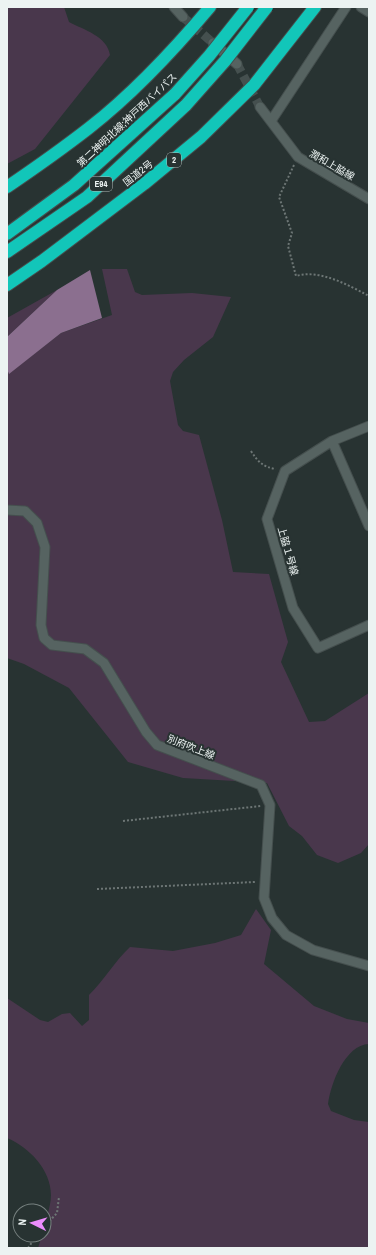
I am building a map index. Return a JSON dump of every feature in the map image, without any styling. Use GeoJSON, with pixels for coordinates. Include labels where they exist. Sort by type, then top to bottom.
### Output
{"type":"FeatureCollection","features":[{"type":"Feature","properties":{"kind":"highway"},"geometry":{"type":"LineString","coordinates":[[7,187],[90,128],[160,64],[210,7]]}},
{"type":"Feature","properties":{"kind":"highway","name":"第二神明北線;神戸西バイパス"},"geometry":{"type":"LineString","coordinates":[[7,234],[74,185],[175,94],[209,56],[248,7]]}},
{"type":"Feature","properties":{"kind":"highway","name":"E94"},"geometry":{"type":"LineString","coordinates":[[7,252],[87,197],[186,105],[225,61],[267,7]]}},
{"type":"Feature","properties":{"kind":"highway","name":"国道2号"},"geometry":{"type":"LineString","coordinates":[[7,286],[138,189],[201,137],[254,84],[315,7]]}},
{"type":"Feature","properties":{"kind":"street"},"geometry":{"type":"LineString","coordinates":[[174,7],[183,17]]}},
{"type":"Feature","properties":{"kind":"street"},"geometry":{"type":"LineString","coordinates":[[271,121],[346,7]]}},
{"type":"Feature","properties":{"kind":"street"},"geometry":{"type":"LineString","coordinates":[[361,7],[369,12]]}},
{"type":"Feature","properties":{"kind":"street"},"geometry":{"type":"LineString","coordinates":[[213,43],[237,64]]}},
{"type":"Feature","properties":{"kind":"street","name":"潤和上脇線"},"geometry":{"type":"LineString","coordinates":[[260,107],[298,157],[369,199]]}},
{"type":"Feature","properties":{"kind":"street"},"geometry":{"type":"LineString","coordinates":[[285,470],[332,441],[369,426]]}},
{"type":"Feature","properties":{"kind":"street"},"geometry":{"type":"LineString","coordinates":[[332,441],[369,526]]}},
{"type":"Feature","properties":{"kind":"street","name":"上脇１号線"},"geometry":{"type":"LineString","coordinates":[[285,470],[267,519],[293,608],[318,648],[369,626]]}},
{"type":"Feature","properties":{"kind":"street","name":"別府吹上線"},"geometry":{"type":"LineString","coordinates":[[7,510],[25,511],[37,523],[45,547],[41,625],[44,638],[52,645],[85,649],[104,663],[146,732],[157,745],[262,785],[270,806],[264,898],[272,918],[286,935],[313,950],[369,966]]}},
{"type":"Feature","properties":{"kind":"path"},"geometry":{"type":"LineString","coordinates":[[298,157],[279,197],[292,233],[288,246],[296,276],[307,273],[343,282],[369,296]]}},
{"type":"Feature","properties":{"kind":"path"},"geometry":{"type":"LineString","coordinates":[[251,451],[257,460],[266,468],[285,470]]}},
{"type":"Feature","properties":{"kind":"path"},"geometry":{"type":"LineString","coordinates":[[123,821],[270,806]]}},
{"type":"Feature","properties":{"kind":"path"},"geometry":{"type":"LineString","coordinates":[[97,889],[264,881]]}},
{"type":"Feature","properties":{"kind":"path"},"geometry":{"type":"LineString","coordinates":[[52,1218],[57,1213],[59,1197]]}},
{"type":"Feature","properties":{"kind":"shaded area"},"geometry":{"type":"Polygon","coordinates":[[[7,7],[64,7],[69,22],[100,38],[108,48],[110,55],[35,149],[7,164],[7,7]]]}},
{"type":"Feature","properties":{"kind":"shaded area"},"geometry":{"type":"Polygon","coordinates":[[[102,269],[127,269],[135,292],[142,295],[192,293],[231,297],[213,337],[184,360],[173,372],[170,381],[178,425],[183,431],[199,435],[222,520],[233,572],[269,574],[288,642],[281,662],[309,722],[325,721],[369,693],[369,844],[361,853],[338,863],[317,855],[302,836],[289,826],[267,783],[183,778],[128,762],[69,688],[24,664],[7,658],[7,369],[9,373],[61,333],[112,315],[102,269]]]}},
{"type":"Feature","properties":{"kind":"shaded area"},"geometry":{"type":"Polygon","coordinates":[[[90,270],[102,318],[61,333],[9,374],[7,369],[7,337],[57,290],[90,270]]]}},
{"type":"Feature","properties":{"kind":"shaded area"},"geometry":{"type":"Polygon","coordinates":[[[57,290],[7,337],[7,318],[57,290]]]}},
{"type":"Feature","properties":{"kind":"shaded area"},"geometry":{"type":"Polygon","coordinates":[[[256,909],[271,930],[264,964],[314,1006],[347,1019],[369,1023],[369,1044],[360,1046],[346,1058],[332,1086],[328,1104],[331,1111],[354,1120],[369,1122],[369,1248],[38,1248],[40,1243],[52,1243],[52,1203],[50,1203],[50,1186],[43,1168],[31,1153],[7,1138],[7,998],[40,1020],[48,1022],[62,1014],[70,1013],[82,1026],[89,1020],[89,995],[119,958],[130,947],[173,951],[215,943],[241,935],[256,909]]]}},
{"type":"Feature","properties":{"kind":"tunnel"},"geometry":{"type":"LineString","coordinates":[[183,17],[213,43]]}},
{"type":"Feature","properties":{"kind":"tunnel"},"geometry":{"type":"LineString","coordinates":[[237,64],[260,107]]}}]}
